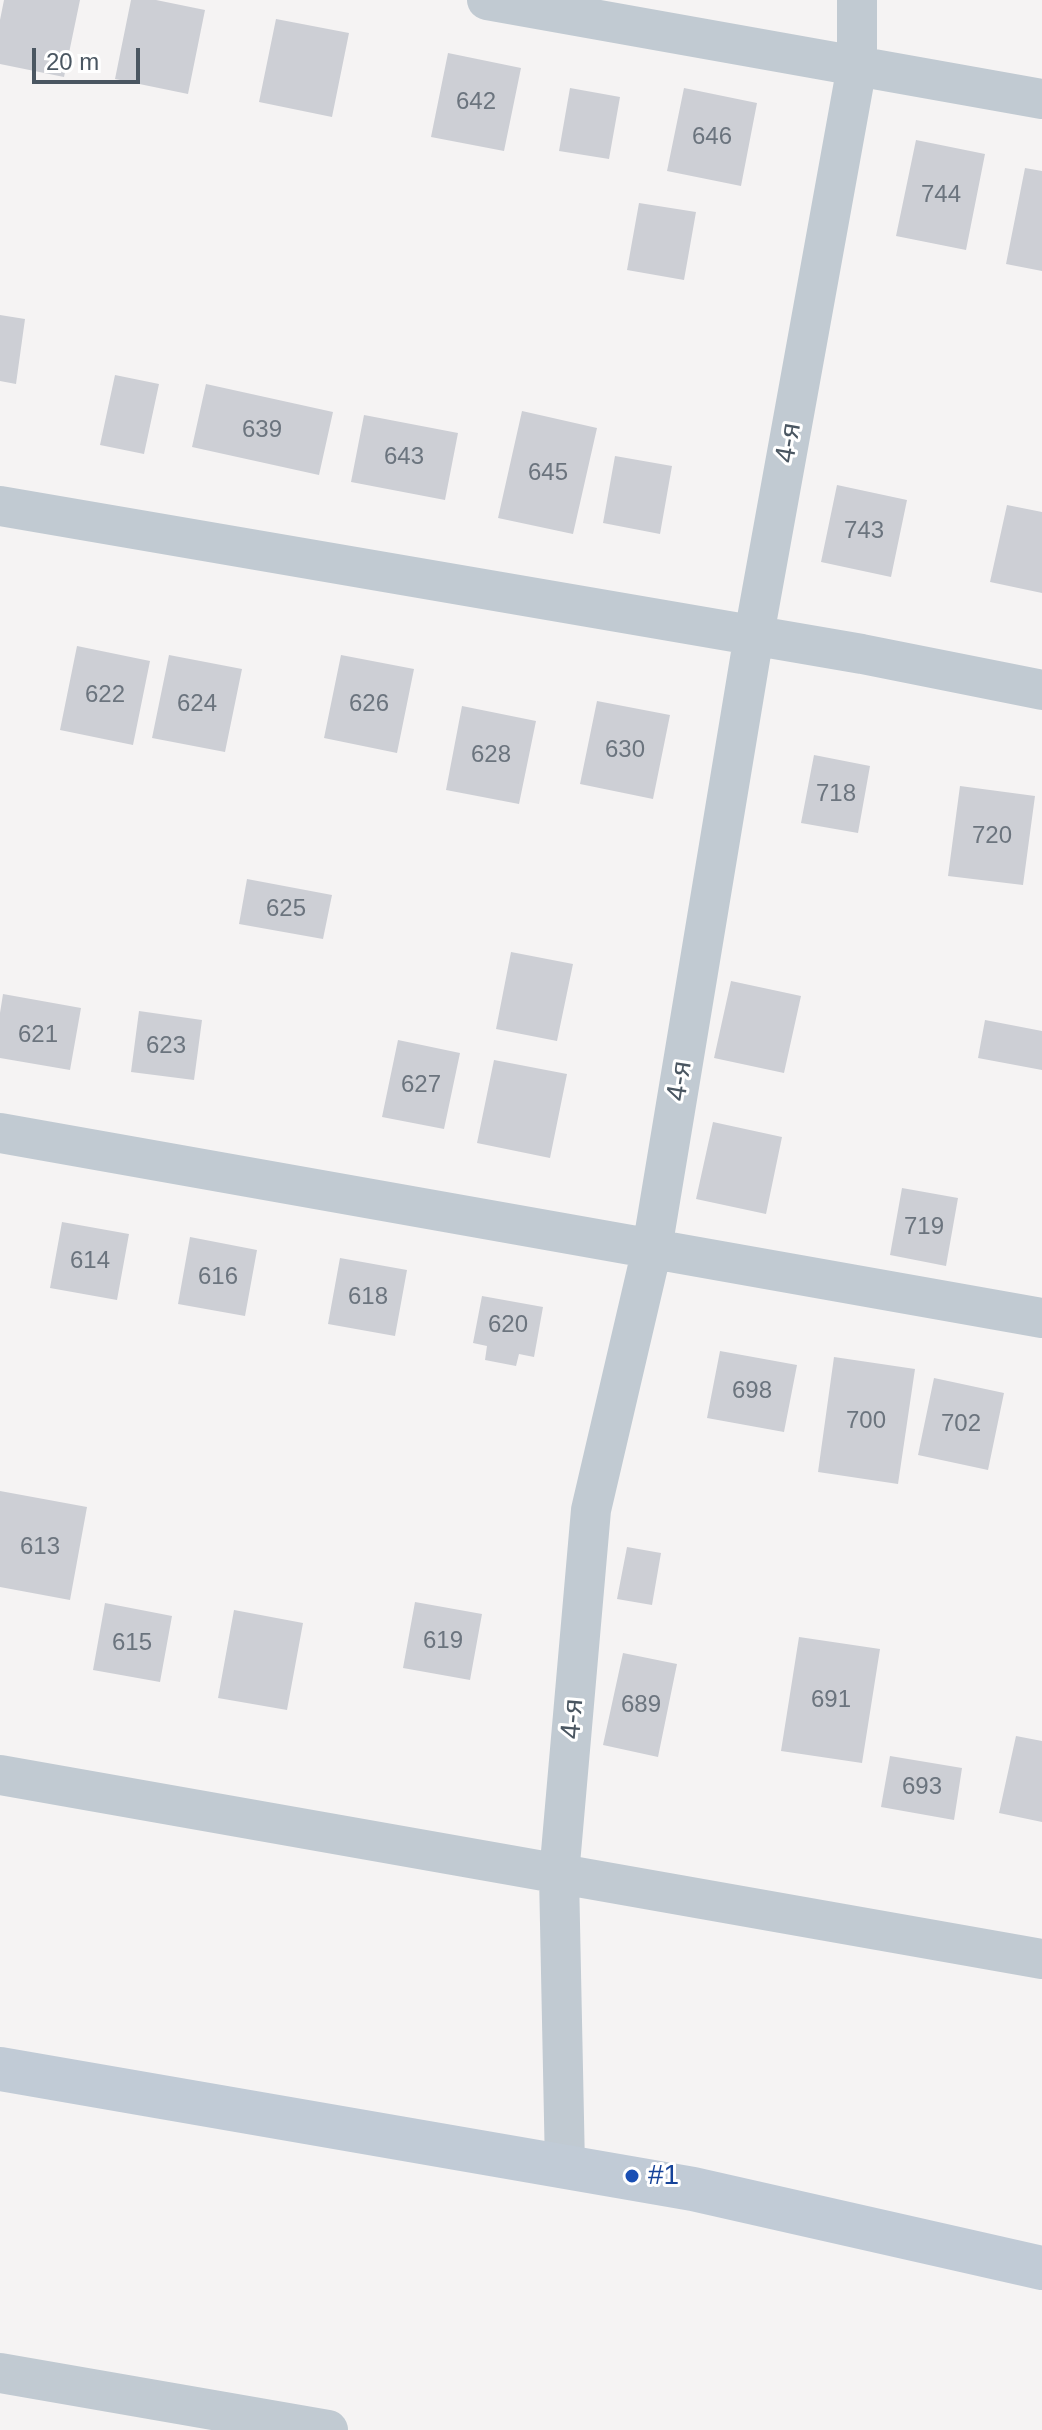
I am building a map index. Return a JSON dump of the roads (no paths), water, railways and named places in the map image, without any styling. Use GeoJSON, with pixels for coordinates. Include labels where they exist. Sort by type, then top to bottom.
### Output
{"type":"FeatureCollection","features":[{"type":"Feature","properties":{"kind":"main road"},"geometry":{"type":"LineString","coordinates":[[0,2069],[693,2189],[1042,2268]]}},
{"type":"Feature","properties":{"kind":"street"},"geometry":{"type":"LineString","coordinates":[[487,0],[1042,99]]}},
{"type":"Feature","properties":{"kind":"street","name":"4-я"},"geometry":{"type":"LineString","coordinates":[[565,2167],[559,1875],[591,1510],[652,1249],[754,635],[857,66],[857,0]]}},
{"type":"Feature","properties":{"kind":"street"},"geometry":{"type":"LineString","coordinates":[[0,506],[754,635],[1042,690]]}},
{"type":"Feature","properties":{"kind":"street"},"geometry":{"type":"LineString","coordinates":[[0,1133],[1042,1318]]}},
{"type":"Feature","properties":{"kind":"street"},"geometry":{"type":"LineString","coordinates":[[0,1775],[1042,1959]]}},
{"type":"Feature","properties":{"kind":"street"},"geometry":{"type":"LineString","coordinates":[[0,2373],[328,2430]]}},
{"type":"Feature","properties":{"kind":"place","name":"#1"},"geometry":{"type":"Point","coordinates":[632,2176]}}]}
